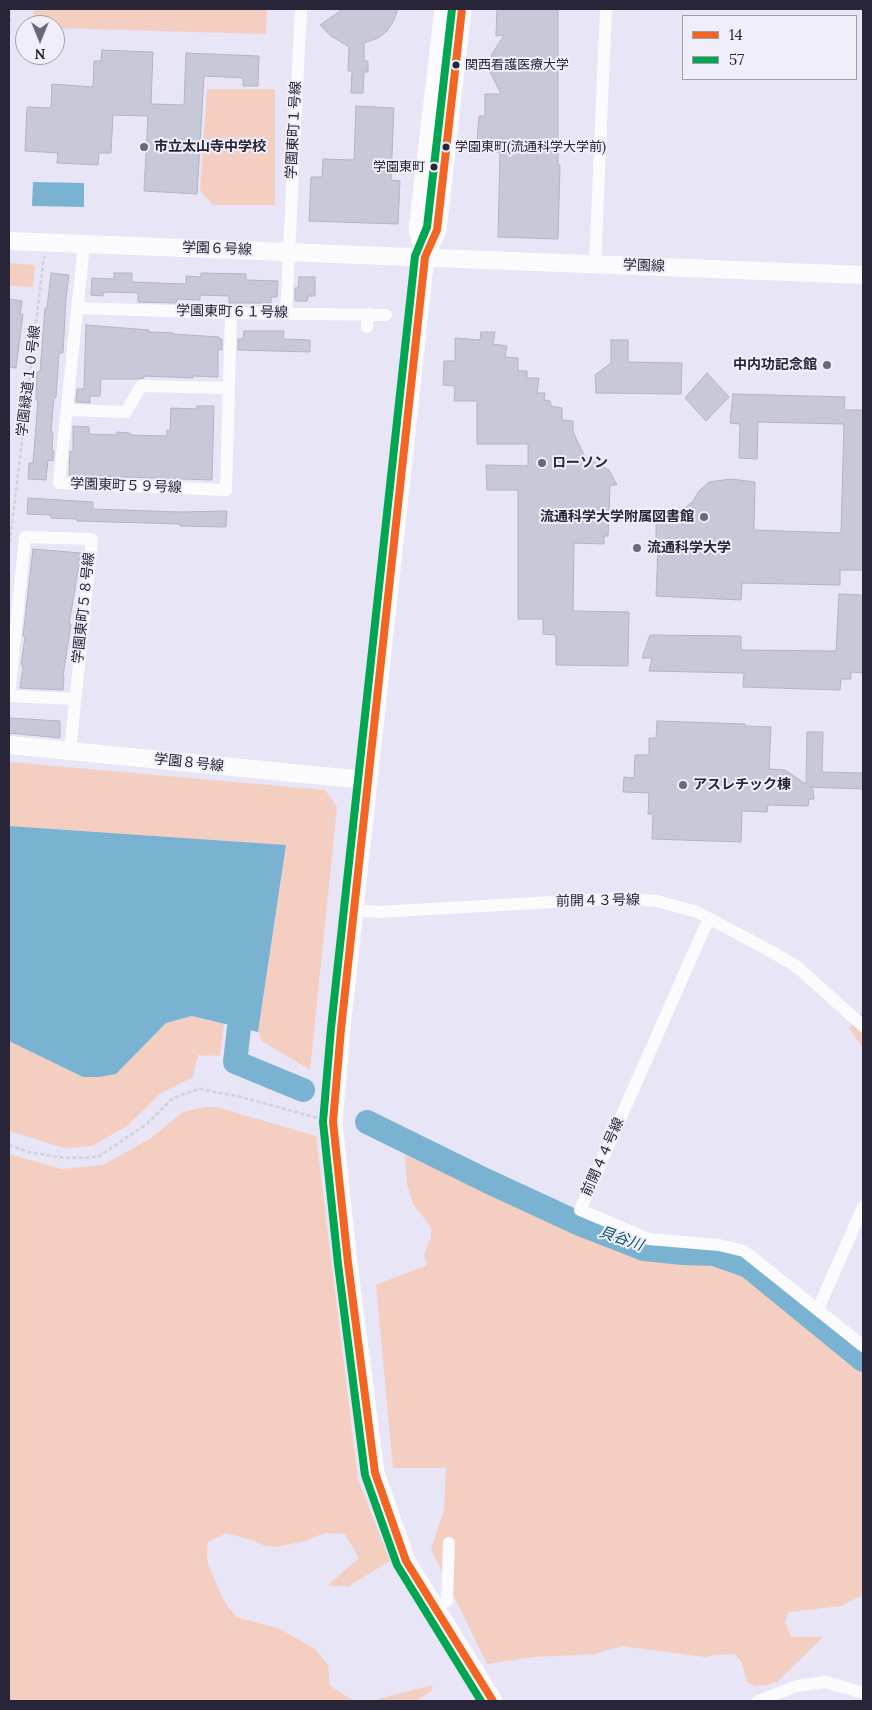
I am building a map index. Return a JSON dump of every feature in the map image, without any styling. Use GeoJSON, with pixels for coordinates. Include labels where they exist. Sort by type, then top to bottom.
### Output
{"type":"FeatureCollection","features":[{"type":"Feature","properties":{"kind":"main road"},"geometry":{"type":"LineString","coordinates":[[425,257],[418,229],[444,9]]}},
{"type":"Feature","properties":{"kind":"main road"},"geometry":{"type":"LineString","coordinates":[[462,9],[437,230],[425,257],[341,1029],[334,1122],[348,1263],[375,1472],[406,1561],[493,1701]]}},
{"type":"Feature","properties":{"kind":"street","name":"学園東町１号線"},"geometry":{"type":"LineString","coordinates":[[286,313],[301,9]]}},
{"type":"Feature","properties":{"kind":"street"},"geometry":{"type":"LineString","coordinates":[[594,264],[606,9]]}},
{"type":"Feature","properties":{"kind":"street","name":"学園６号線"},"geometry":{"type":"LineString","coordinates":[[9,241],[425,257]]}},
{"type":"Feature","properties":{"kind":"street","name":"学園東町５９号線"},"geometry":{"type":"LineString","coordinates":[[84,244],[59,483],[226,490],[231,313]]}},
{"type":"Feature","properties":{"kind":"street","name":"学園線"},"geometry":{"type":"LineString","coordinates":[[425,257],[863,275]]}},
{"type":"Feature","properties":{"kind":"street","name":"学園東町６１号線"},"geometry":{"type":"LineString","coordinates":[[78,308],[286,313],[367,321],[386,315]]}},
{"type":"Feature","properties":{"kind":"street"},"geometry":{"type":"LineString","coordinates":[[67,410],[126,412],[141,386],[228,388]]}},
{"type":"Feature","properties":{"kind":"street","name":"学園東町５８号線"},"geometry":{"type":"LineString","coordinates":[[70,751],[92,539],[25,537],[9,696],[75,699]]}},
{"type":"Feature","properties":{"kind":"street","name":"学園８号線"},"geometry":{"type":"LineString","coordinates":[[9,746],[369,780]]}},
{"type":"Feature","properties":{"kind":"street","name":"前開４３号線"},"geometry":{"type":"LineString","coordinates":[[355,910],[378,912],[623,898],[657,901],[697,912],[774,952],[796,966],[863,1026]]}},
{"type":"Feature","properties":{"kind":"street","name":"前開４４号線"},"geometry":{"type":"LineString","coordinates":[[710,919],[580,1210],[649,1239],[719,1245],[744,1250],[863,1346]]}},
{"type":"Feature","properties":{"kind":"street"},"geometry":{"type":"LineString","coordinates":[[818,1309],[863,1207]]}},
{"type":"Feature","properties":{"kind":"street"},"geometry":{"type":"LineString","coordinates":[[435,1608],[447,1601],[449,1543]]}},
{"type":"Feature","properties":{"kind":"street"},"geometry":{"type":"LineString","coordinates":[[758,1701],[797,1686],[826,1682],[863,1693]]}},
{"type":"Feature","properties":{"kind":"path"},"geometry":{"type":"LineString","coordinates":[[9,42],[10,9]]}},
{"type":"Feature","properties":{"kind":"path","name":"学園緑道１０号線"},"geometry":{"type":"LineString","coordinates":[[9,549],[45,243]]}},
{"type":"Feature","properties":{"kind":"path"},"geometry":{"type":"LineString","coordinates":[[9,507],[14,507]]}},
{"type":"Feature","properties":{"kind":"path"},"geometry":{"type":"LineString","coordinates":[[9,1145],[28,1152],[65,1158],[98,1157],[148,1123],[173,1098],[199,1089],[237,1096],[334,1122]]}},
{"type":"Feature","properties":{"kind":"shaded area"},"geometry":{"type":"Polygon","coordinates":[[[34,9],[267,9],[266,34],[65,28],[65,15],[33,15],[34,9]]]}},
{"type":"Feature","properties":{"kind":"shaded area"},"geometry":{"type":"Polygon","coordinates":[[[207,89],[275,89],[275,205],[213,205],[200,190],[207,89]]]}},
{"type":"Feature","properties":{"kind":"shaded area"},"geometry":{"type":"Polygon","coordinates":[[[9,263],[35,265],[33,287],[9,286],[9,263]]]}},
{"type":"Feature","properties":{"kind":"shaded area"},"geometry":{"type":"Polygon","coordinates":[[[9,762],[325,790],[337,807],[310,1070],[262,1041],[258,1032],[286,845],[9,826],[9,762]]]}},
{"type":"Feature","properties":{"kind":"shaded area"},"geometry":{"type":"Polygon","coordinates":[[[863,1010],[863,1048],[849,1028],[863,1010]]]}},
{"type":"Feature","properties":{"kind":"shaded area"},"geometry":{"type":"Polygon","coordinates":[[[192,1016],[224,1024],[220,1056],[198,1055],[193,1077],[161,1093],[127,1126],[92,1146],[64,1148],[9,1131],[9,1041],[83,1077],[116,1074],[166,1023],[192,1016]]]}},
{"type":"Feature","properties":{"kind":"shaded area"},"geometry":{"type":"Polygon","coordinates":[[[205,1107],[216,1107],[316,1136],[358,1479],[390,1561],[347,1587],[328,1585],[359,1558],[345,1534],[324,1533],[306,1541],[275,1547],[265,1546],[255,1541],[226,1533],[208,1542],[208,1564],[224,1601],[236,1617],[278,1628],[315,1649],[328,1665],[330,1686],[354,1701],[9,1701],[9,1154],[61,1169],[103,1165],[151,1138],[183,1112],[205,1107]]]}},
{"type":"Feature","properties":{"kind":"shaded area"},"geometry":{"type":"Polygon","coordinates":[[[405,1155],[637,1258],[715,1261],[751,1275],[863,1365],[863,1595],[841,1606],[789,1612],[785,1621],[791,1637],[823,1637],[777,1682],[755,1686],[747,1682],[742,1663],[735,1654],[705,1657],[622,1646],[595,1654],[534,1657],[487,1664],[431,1549],[444,1510],[446,1468],[393,1468],[376,1285],[427,1265],[424,1255],[431,1237],[431,1227],[413,1204],[407,1184],[405,1155]]]}},
{"type":"Feature","properties":{"kind":"shaded area"},"geometry":{"type":"Polygon","coordinates":[[[433,1685],[431,1691],[416,1701],[371,1701],[433,1685]]]}},
{"type":"Feature","properties":{"kind":"water"},"geometry":{"type":"Polygon","coordinates":[[[33,182],[84,183],[84,207],[32,206],[33,182]]]}},
{"type":"Feature","properties":{"kind":"water"},"geometry":{"type":"Polygon","coordinates":[[[9,826],[286,845],[258,1032],[192,1016],[166,1023],[116,1074],[99,1077],[83,1077],[9,1041],[9,826]]]}},
{"type":"Feature","properties":{"kind":"building"},"geometry":{"type":"Polygon","coordinates":[[[343,9],[398,9],[387,31],[378,38],[364,43],[364,61],[368,61],[368,72],[364,72],[363,93],[351,93],[352,71],[348,71],[349,47],[331,36],[320,25],[343,9]]]}},
{"type":"Feature","properties":{"kind":"building"},"geometry":{"type":"Polygon","coordinates":[[[497,9],[558,9],[558,165],[560,165],[558,239],[498,237],[500,152],[476,152],[479,116],[485,116],[485,94],[501,94],[490,72],[489,62],[504,35],[496,36],[497,9]]]}},
{"type":"Feature","properties":{"kind":"building"},"geometry":{"type":"Polygon","coordinates":[[[102,50],[153,52],[151,104],[184,105],[186,53],[259,56],[258,86],[243,86],[243,78],[204,76],[197,194],[144,191],[148,116],[113,115],[111,153],[99,153],[98,165],[57,163],[58,153],[25,151],[27,107],[51,108],[52,84],[93,87],[94,61],[101,61],[102,50]]]}},
{"type":"Feature","properties":{"kind":"building"},"geometry":{"type":"Polygon","coordinates":[[[356,106],[394,108],[391,180],[400,181],[398,224],[309,221],[311,177],[322,177],[323,159],[354,160],[356,106]]]}},
{"type":"Feature","properties":{"kind":"building"},"geometry":{"type":"Polygon","coordinates":[[[51,273],[69,275],[63,353],[59,353],[56,398],[54,397],[51,431],[53,432],[53,461],[48,460],[46,480],[28,479],[29,463],[33,463],[38,400],[36,400],[37,372],[40,372],[45,308],[47,308],[51,273]]]}},
{"type":"Feature","properties":{"kind":"building"},"geometry":{"type":"Polygon","coordinates":[[[114,273],[132,273],[132,282],[186,284],[186,276],[201,277],[201,273],[246,274],[246,280],[278,281],[277,297],[271,297],[271,303],[229,303],[229,296],[200,295],[200,300],[177,299],[177,303],[138,302],[138,293],[108,292],[103,293],[103,296],[91,295],[92,278],[114,279],[114,273]]]}},
{"type":"Feature","properties":{"kind":"building"},"geometry":{"type":"Polygon","coordinates":[[[299,277],[315,277],[315,296],[308,296],[307,301],[295,301],[295,288],[298,288],[299,277]]]}},
{"type":"Feature","properties":{"kind":"building"},"geometry":{"type":"Polygon","coordinates":[[[9,299],[22,301],[20,314],[23,314],[16,368],[9,367],[9,299]]]}},
{"type":"Feature","properties":{"kind":"building"},"geometry":{"type":"Polygon","coordinates":[[[86,325],[219,337],[219,339],[222,339],[222,350],[219,349],[218,352],[218,377],[144,376],[144,378],[137,379],[101,379],[100,396],[90,396],[90,403],[76,402],[77,389],[84,389],[86,325]]]}},
{"type":"Feature","properties":{"kind":"building"},"geometry":{"type":"Polygon","coordinates":[[[244,331],[284,331],[283,339],[310,340],[310,352],[238,350],[238,339],[243,339],[244,331]]]}},
{"type":"Feature","properties":{"kind":"building"},"geometry":{"type":"Polygon","coordinates":[[[481,332],[495,332],[493,344],[507,346],[505,357],[518,358],[518,371],[527,371],[527,378],[539,378],[537,393],[545,393],[544,400],[550,401],[551,406],[562,408],[562,420],[573,421],[573,432],[585,457],[609,470],[617,485],[610,485],[608,536],[604,536],[604,544],[574,543],[573,611],[629,612],[628,666],[556,665],[556,635],[543,634],[543,619],[518,619],[518,490],[487,490],[486,465],[528,466],[528,444],[477,444],[477,401],[454,401],[455,386],[443,385],[444,361],[455,361],[455,338],[480,340],[481,332]]]}},
{"type":"Feature","properties":{"kind":"building"},"geometry":{"type":"Polygon","coordinates":[[[611,340],[628,340],[628,362],[682,363],[681,394],[596,393],[595,375],[611,363],[611,340]]]}},
{"type":"Feature","properties":{"kind":"building"},"geometry":{"type":"Polygon","coordinates":[[[707,373],[729,397],[706,421],[685,398],[707,373]]]}},
{"type":"Feature","properties":{"kind":"building"},"geometry":{"type":"Polygon","coordinates":[[[733,394],[845,397],[844,410],[863,410],[863,570],[840,570],[840,585],[742,583],[741,600],[656,596],[658,550],[656,550],[656,521],[670,514],[682,511],[709,482],[731,479],[755,482],[754,530],[841,533],[844,424],[758,422],[757,459],[739,458],[740,424],[730,423],[733,394]]]}},
{"type":"Feature","properties":{"kind":"building"},"geometry":{"type":"Polygon","coordinates":[[[197,406],[214,406],[212,480],[69,475],[70,451],[73,452],[73,426],[89,427],[89,434],[117,435],[117,432],[130,433],[130,435],[167,436],[167,430],[170,431],[171,408],[197,409],[197,406]]]}},
{"type":"Feature","properties":{"kind":"building"},"geometry":{"type":"Polygon","coordinates":[[[28,498],[93,502],[93,509],[180,512],[227,511],[226,527],[77,521],[77,519],[51,518],[51,515],[27,514],[28,498]]]}},
{"type":"Feature","properties":{"kind":"building"},"geometry":{"type":"Polygon","coordinates":[[[33,549],[81,553],[69,624],[71,624],[63,676],[63,690],[20,688],[25,637],[23,636],[33,549]]]}},
{"type":"Feature","properties":{"kind":"building"},"geometry":{"type":"Polygon","coordinates":[[[839,594],[863,595],[863,673],[851,672],[851,679],[841,679],[840,690],[743,687],[744,673],[649,671],[652,658],[642,658],[650,635],[741,636],[741,650],[836,651],[839,594]]]}},
{"type":"Feature","properties":{"kind":"building"},"geometry":{"type":"Polygon","coordinates":[[[9,718],[60,721],[60,738],[9,733],[9,718]]]}},
{"type":"Feature","properties":{"kind":"building","name":"アスレチック棟"},"geometry":{"type":"Polygon","coordinates":[[[657,721],[745,724],[745,726],[771,727],[769,769],[785,770],[806,784],[807,732],[823,732],[822,772],[863,773],[863,789],[810,787],[813,789],[814,799],[809,799],[808,806],[768,805],[767,812],[742,811],[741,842],[652,839],[653,814],[648,814],[649,793],[623,792],[624,777],[634,778],[635,755],[649,755],[649,738],[656,738],[657,721]]]}},
{"type":"Feature","properties":{"kind":"waterway","name":"貝谷川"},"geometry":{"type":"LineString","coordinates":[[239,1028],[235,1062],[303,1090]]}},
{"type":"Feature","properties":{"kind":"waterway","name":"貝谷川"},"geometry":{"type":"LineString","coordinates":[[367,1122],[580,1224],[644,1249],[714,1254],[748,1266],[863,1360]]}},
{"type":"Feature","properties":{"kind":"transit line","name":"57"},"geometry":{"type":"LineString","coordinates":[[452,9],[427,227],[415,256],[331,1028],[323,1122],[338,1264],[365,1475],[397,1565],[481,1701]]}},
{"type":"Feature","properties":{"kind":"transit line","name":"14"},"geometry":{"type":"LineString","coordinates":[[462,9],[437,230],[425,257],[341,1029],[333,1122],[348,1263],[375,1473],[406,1561],[493,1701]]}},
{"type":"Feature","properties":{"kind":"place","name":"関西看護医療大学"},"geometry":{"type":"Point","coordinates":[456,65]}},
{"type":"Feature","properties":{"kind":"place","name":"市立太山寺中学校"},"geometry":{"type":"Point","coordinates":[144,147]}},
{"type":"Feature","properties":{"kind":"place","name":"学園東町(流通科学大学前)"},"geometry":{"type":"Point","coordinates":[446,147]}},
{"type":"Feature","properties":{"kind":"place","name":"学園東町"},"geometry":{"type":"Point","coordinates":[434,167]}},
{"type":"Feature","properties":{"kind":"place","name":"中内功記念館"},"geometry":{"type":"Point","coordinates":[827,365]}},
{"type":"Feature","properties":{"kind":"place","name":"ローソン"},"geometry":{"type":"Point","coordinates":[542,463]}},
{"type":"Feature","properties":{"kind":"place","name":"流通科学大学附属図書館"},"geometry":{"type":"Point","coordinates":[704,517]}},
{"type":"Feature","properties":{"kind":"place","name":"流通科学大学"},"geometry":{"type":"Point","coordinates":[637,548]}},
{"type":"Feature","properties":{"kind":"place","name":"アスレチック棟"},"geometry":{"type":"Point","coordinates":[683,785]}}]}
